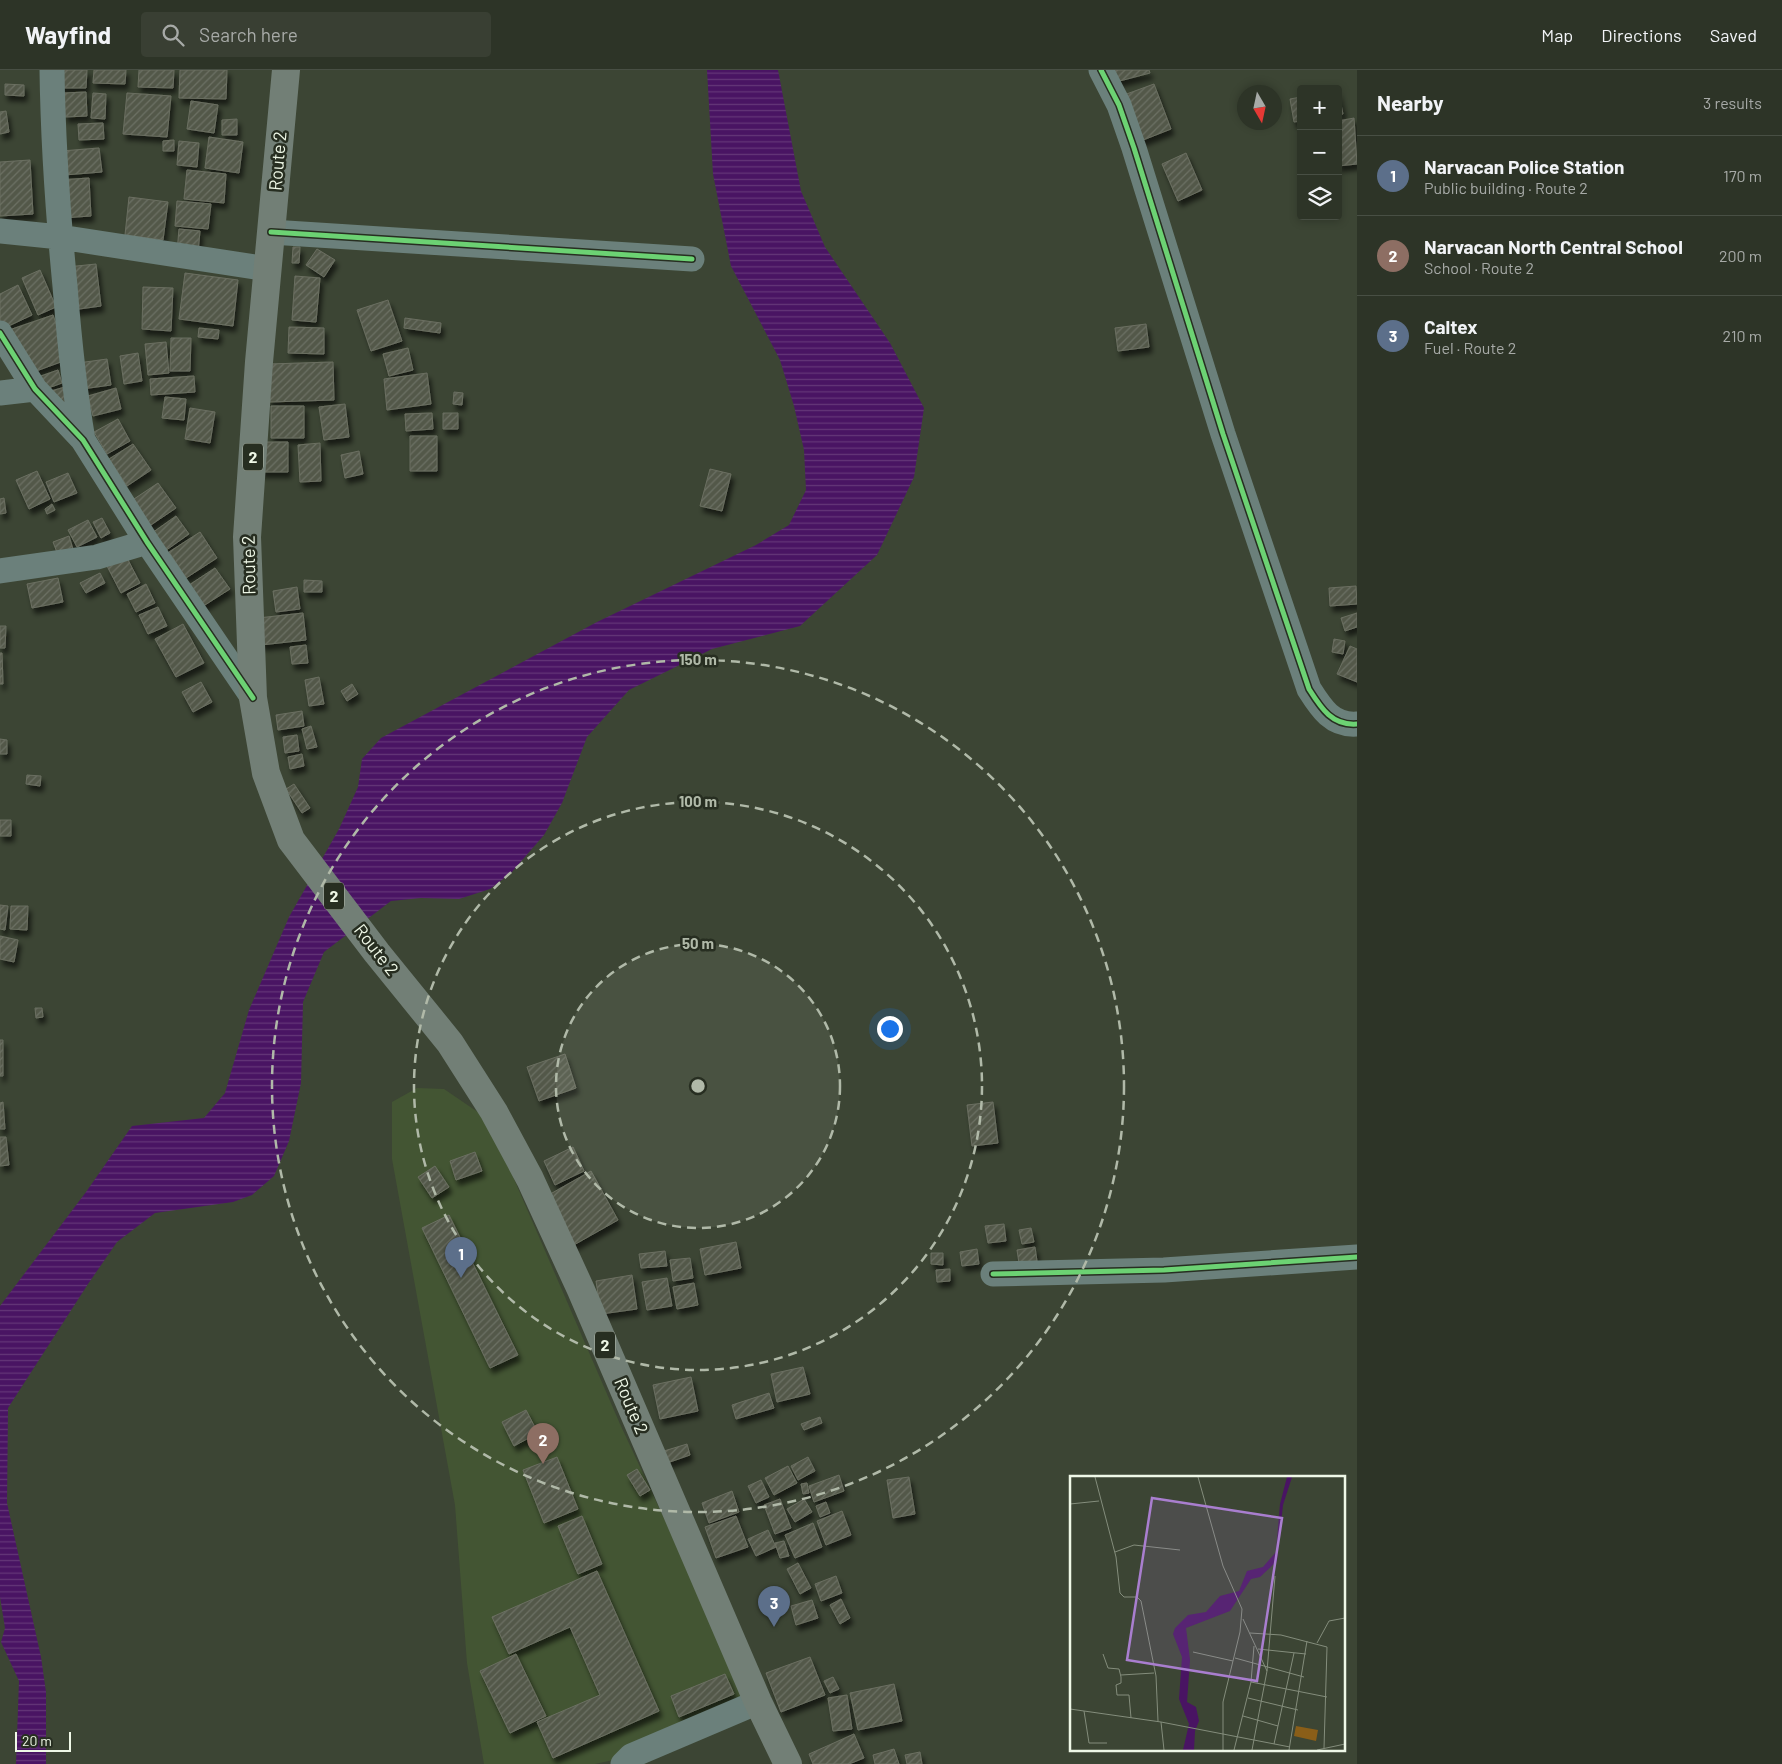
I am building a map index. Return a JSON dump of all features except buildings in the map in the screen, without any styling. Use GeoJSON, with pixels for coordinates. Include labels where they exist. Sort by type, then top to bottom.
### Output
{"type":"FeatureCollection","features":[{"type":"Feature","properties":{"kind":"highway","name":"Route 2"},"geometry":{"type":"LineString","coordinates":[[286,70],[247,537],[253,698],[266,773],[291,840],[377,953],[450,1043],[494,1112],[530,1179],[581,1290],[758,1702],[788,1764]]}},
{"type":"Feature","properties":{"kind":"street"},"geometry":{"type":"LineString","coordinates":[[52,70],[53,138],[60,237],[74,389],[83,440]]}},
{"type":"Feature","properties":{"kind":"street"},"geometry":{"type":"LineString","coordinates":[[1101,70],[1119,105],[1134,148],[1223,434],[1309,689],[1322,710],[1332,719],[1349,724],[1357,724]]}},
{"type":"Feature","properties":{"kind":"street"},"geometry":{"type":"LineString","coordinates":[[0,231],[60,237],[268,269]]}},
{"type":"Feature","properties":{"kind":"street"},"geometry":{"type":"LineString","coordinates":[[271,232],[692,259]]}},
{"type":"Feature","properties":{"kind":"street"},"geometry":{"type":"LineString","coordinates":[[0,333],[35,389],[83,440],[148,542],[253,698]]}},
{"type":"Feature","properties":{"kind":"street"},"geometry":{"type":"LineString","coordinates":[[0,393],[35,389]]}},
{"type":"Feature","properties":{"kind":"street"},"geometry":{"type":"LineString","coordinates":[[0,571],[97,557],[148,542]]}},
{"type":"Feature","properties":{"kind":"street"},"geometry":{"type":"LineString","coordinates":[[993,1274],[1164,1270],[1357,1257]]}},
{"type":"Feature","properties":{"kind":"street"},"geometry":{"type":"LineString","coordinates":[[623,1764],[632,1756],[758,1702]]}},
{"type":"Feature","properties":{"kind":"shaded area"},"geometry":{"type":"Polygon","coordinates":[[[707,70],[778,70],[801,191],[825,247],[890,343],[924,408],[914,477],[877,555],[800,626],[712,649],[629,690],[587,737],[562,803],[544,835],[511,873],[490,889],[459,899],[421,898],[391,901],[324,952],[303,1002],[301,1083],[289,1141],[274,1176],[252,1195],[233,1202],[155,1213],[117,1242],[8,1408],[7,1503],[41,1657],[46,1692],[46,1764],[16,1764],[19,1681],[1,1642],[5,1628],[0,1597],[0,1306],[86,1192],[132,1126],[204,1118],[225,1093],[249,1010],[289,917],[339,829],[358,787],[362,759],[381,738],[597,622],[756,545],[789,525],[806,490],[804,450],[794,406],[780,360],[731,266],[713,174],[707,70]]]}},
{"type":"Feature","properties":{"kind":"shaded area"},"geometry":{"type":"Polygon","coordinates":[[[417,1088],[444,1089],[488,1119],[620,1424],[748,1699],[618,1759],[595,1764],[484,1764],[467,1663],[455,1505],[392,1159],[392,1102],[417,1088]]]}},
{"type":"Feature","properties":{"kind":"cycle path"},"geometry":{"type":"LineString","coordinates":[[1101,70],[1119,105],[1134,148],[1223,434],[1309,689],[1318,703],[1334,719],[1348,724],[1357,724]]}},
{"type":"Feature","properties":{"kind":"cycle path"},"geometry":{"type":"LineString","coordinates":[[271,232],[692,259]]}},
{"type":"Feature","properties":{"kind":"cycle path"},"geometry":{"type":"LineString","coordinates":[[0,333],[35,389],[83,440],[147,542],[253,698]]}},
{"type":"Feature","properties":{"kind":"cycle path"},"geometry":{"type":"LineString","coordinates":[[993,1274],[1164,1270],[1357,1257]]}},
{"type":"Feature","properties":{"kind":"place","name":"Narvacan Police Station"},"geometry":{"type":"Point","coordinates":[461,1278]}},
{"type":"Feature","properties":{"kind":"place","name":"Narvacan North Central School"},"geometry":{"type":"Point","coordinates":[543,1464]}},
{"type":"Feature","properties":{"kind":"place","name":"Caltex"},"geometry":{"type":"Point","coordinates":[774,1627]}}]}
